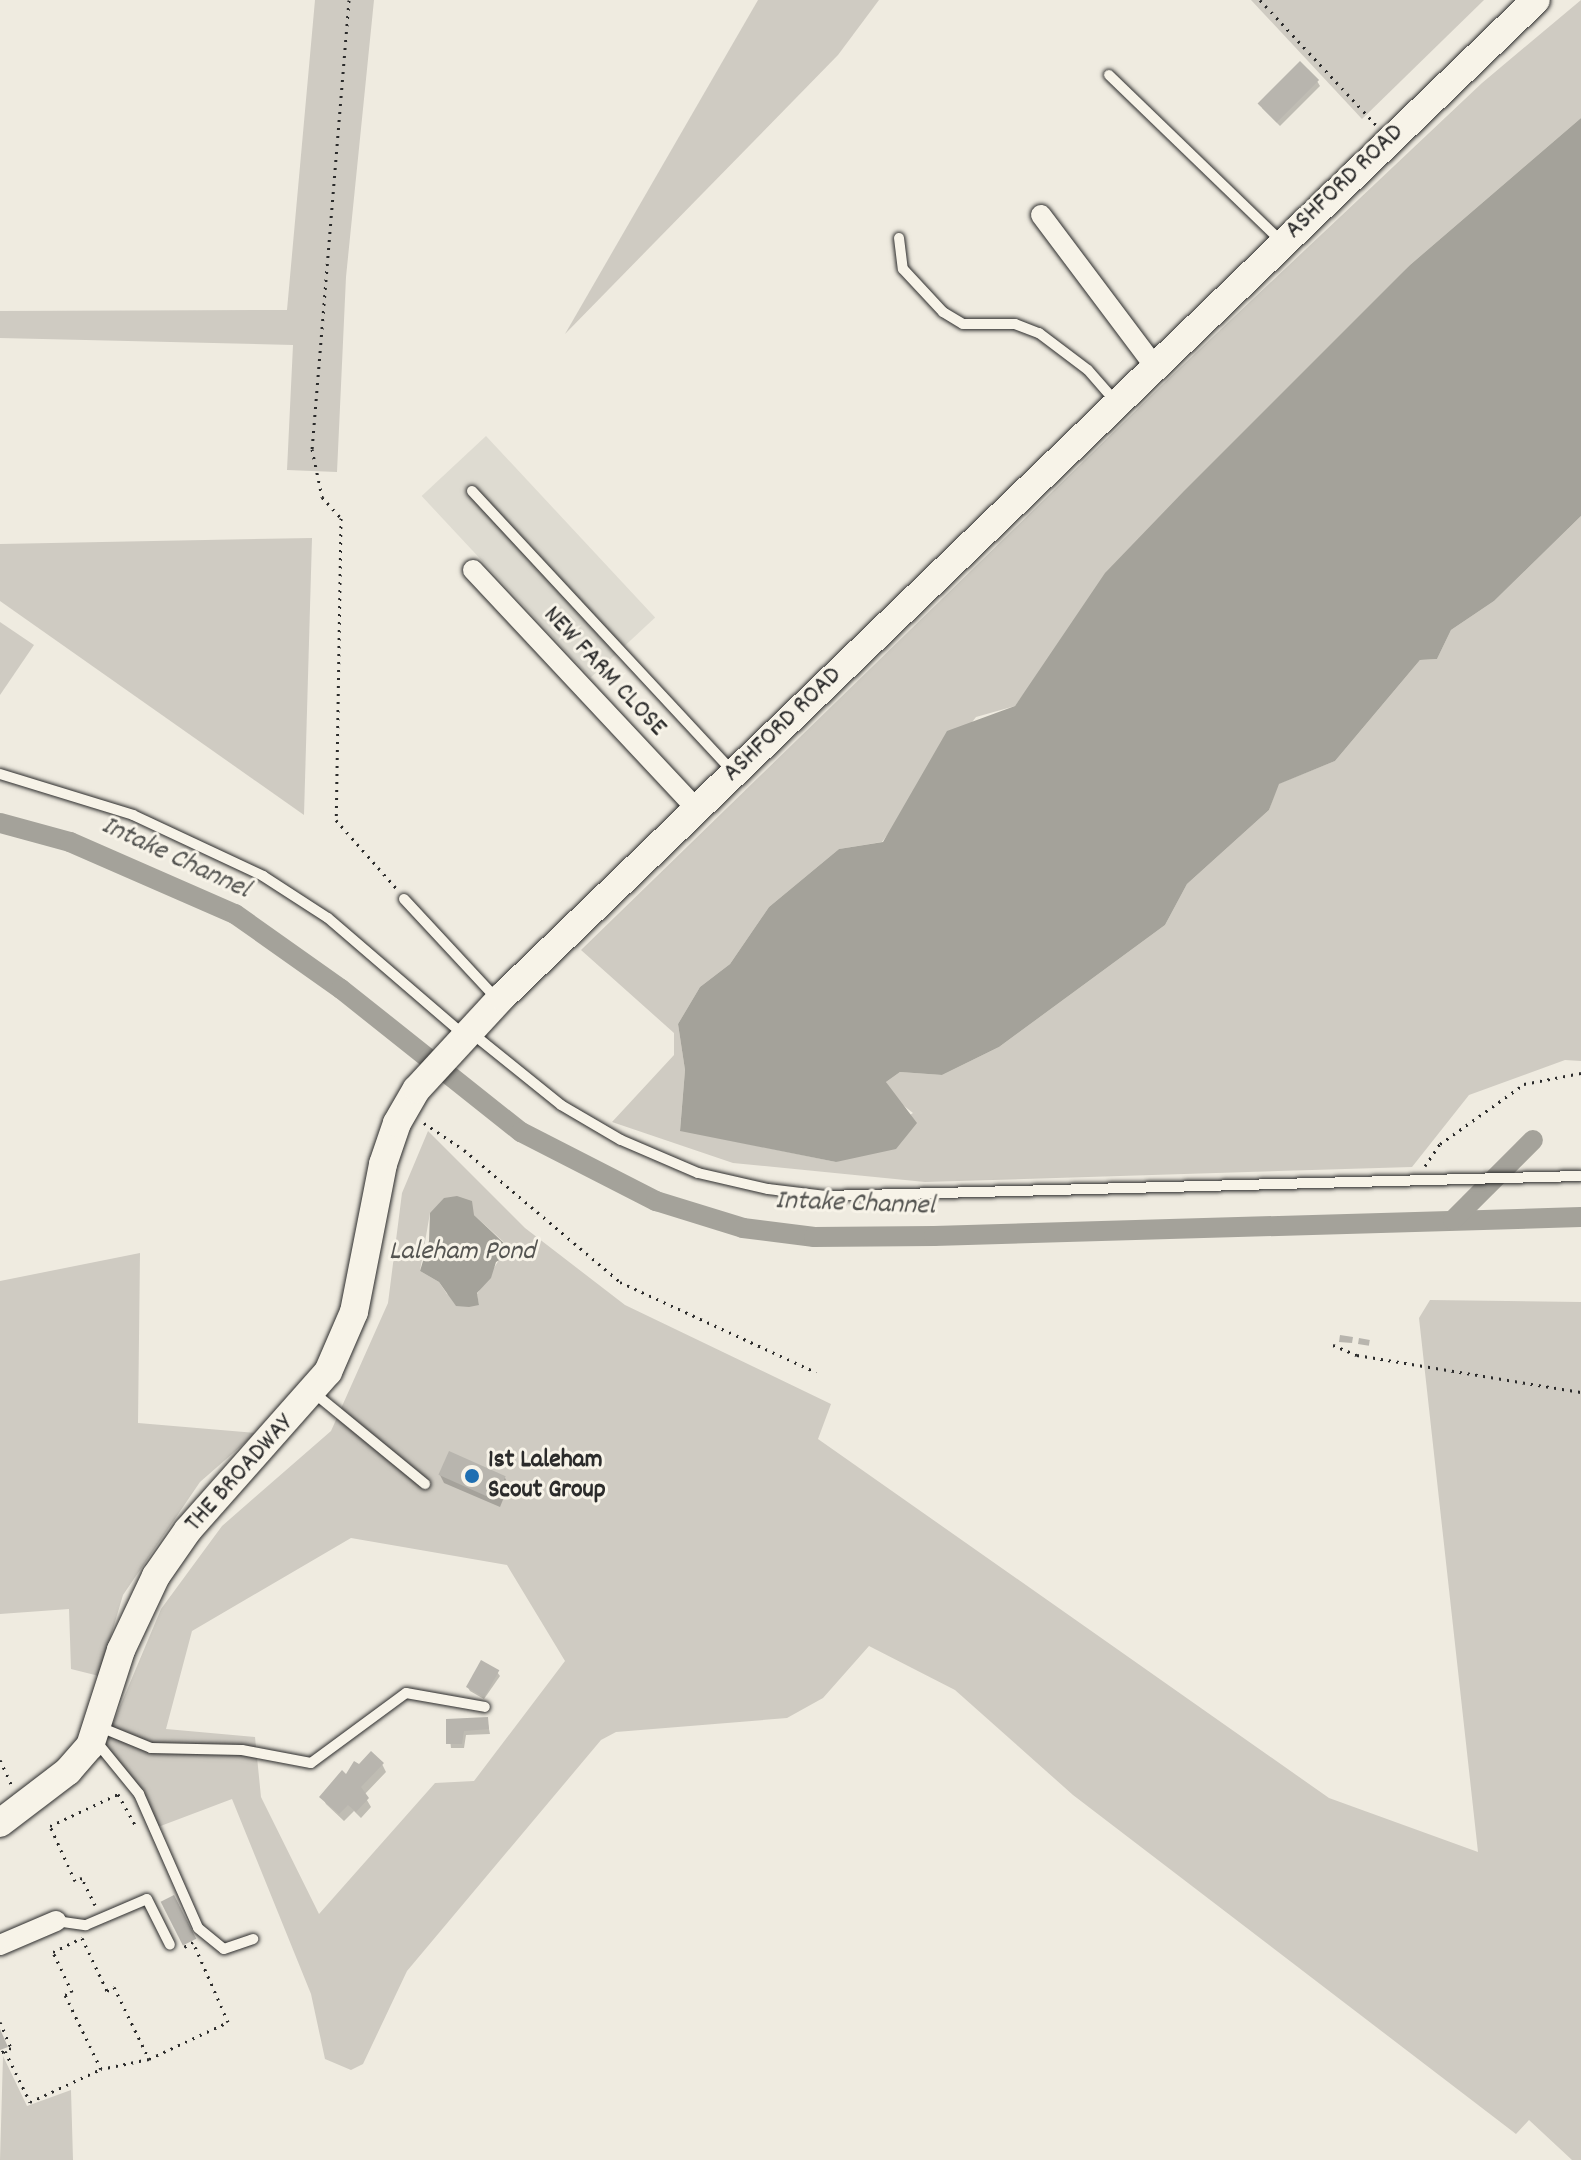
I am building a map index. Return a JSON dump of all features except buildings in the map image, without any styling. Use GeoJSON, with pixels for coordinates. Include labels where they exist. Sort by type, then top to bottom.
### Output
{"type":"FeatureCollection","features":[{"type":"Feature","properties":{"kind":"main road","name":"ASHFORD ROAD"},"geometry":{"type":"LineString","coordinates":[[411,1099],[463,1036],[498,1001],[1153,364],[1536,0]]}},
{"type":"Feature","properties":{"kind":"main road","name":"THE BROADWAY"},"geometry":{"type":"LineString","coordinates":[[0,1823],[68,1771],[96,1732],[121,1650],[156,1576],[225,1485],[313,1392],[342,1345],[354,1312],[373,1196],[411,1099]]}},
{"type":"Feature","properties":{"kind":"street"},"geometry":{"type":"LineString","coordinates":[[1041,215],[1059,248],[1153,364]]}},
{"type":"Feature","properties":{"kind":"street","name":"NEW FARM CLOSE"},"geometry":{"type":"LineString","coordinates":[[473,570],[697,809]]}},
{"type":"Feature","properties":{"kind":"street"},"geometry":{"type":"LineString","coordinates":[[0,1945],[56,1921]]}},
{"type":"Feature","properties":{"kind":"lane"},"geometry":{"type":"LineString","coordinates":[[1109,75],[1283,242]]}},
{"type":"Feature","properties":{"kind":"lane"},"geometry":{"type":"LineString","coordinates":[[899,238],[903,269],[943,312],[963,324],[1015,324],[1039,333],[1088,370],[1116,402]]}},
{"type":"Feature","properties":{"kind":"lane"},"geometry":{"type":"LineString","coordinates":[[472,491],[734,773]]}},
{"type":"Feature","properties":{"kind":"lane"},"geometry":{"type":"LineString","coordinates":[[0,774],[133,815],[263,876],[328,918],[463,1036],[561,1105],[621,1140],[698,1173],[768,1189],[826,1196],[1581,1176]]}},
{"type":"Feature","properties":{"kind":"lane"},"geometry":{"type":"LineString","coordinates":[[404,899],[498,1001]]}},
{"type":"Feature","properties":{"kind":"lane"},"geometry":{"type":"LineString","coordinates":[[313,1392],[425,1484]]}},
{"type":"Feature","properties":{"kind":"lane"},"geometry":{"type":"LineString","coordinates":[[96,1732],[151,1748],[242,1750],[311,1763],[406,1693],[485,1707]]}},
{"type":"Feature","properties":{"kind":"lane"},"geometry":{"type":"LineString","coordinates":[[96,1732],[139,1794],[198,1928],[224,1949],[253,1939]]}},
{"type":"Feature","properties":{"kind":"lane"},"geometry":{"type":"LineString","coordinates":[[56,1921],[76,1927],[147,1899],[170,1945]]}},
{"type":"Feature","properties":{"kind":"path"},"geometry":{"type":"LineString","coordinates":[[349,0],[312,449],[322,497],[341,518],[333,796],[336,820],[352,844],[404,899]]}},
{"type":"Feature","properties":{"kind":"path"},"geometry":{"type":"LineString","coordinates":[[1260,0],[1389,140]]}},
{"type":"Feature","properties":{"kind":"path"},"geometry":{"type":"LineString","coordinates":[[1415,1181],[1440,1144],[1524,1084],[1581,1073]]}},
{"type":"Feature","properties":{"kind":"path"},"geometry":{"type":"LineString","coordinates":[[411,1099],[464,1150],[620,1282],[816,1372]]}},
{"type":"Feature","properties":{"kind":"path"},"geometry":{"type":"LineString","coordinates":[[1333,1345],[1357,1355],[1581,1392]]}},
{"type":"Feature","properties":{"kind":"path"},"geometry":{"type":"LineString","coordinates":[[101,1919],[82,1878],[75,1881],[50,1826],[118,1794],[139,1832]]}},
{"type":"Feature","properties":{"kind":"path"},"geometry":{"type":"LineString","coordinates":[[101,2069],[65,1995],[72,1992],[53,1952],[82,1938],[149,2059]]}},
{"type":"Feature","properties":{"kind":"path"},"geometry":{"type":"LineString","coordinates":[[0,2022],[11,2048],[2,2052],[30,2102],[101,2069],[149,2059],[228,2022],[193,1942],[173,1952],[170,1945]]}},
{"type":"Feature","properties":{"kind":"shaded area"},"geometry":{"type":"Polygon","coordinates":[[[315,0],[374,0],[346,277],[337,472],[287,470],[293,345],[0,338],[0,311],[287,310],[315,0]]]}},
{"type":"Feature","properties":{"kind":"shaded area"},"geometry":{"type":"Polygon","coordinates":[[[758,0],[879,0],[838,55],[565,334],[758,0]]]}},
{"type":"Feature","properties":{"kind":"shaded area"},"geometry":{"type":"Polygon","coordinates":[[[1251,0],[1484,0],[1362,119],[1251,0]]]}},
{"type":"Feature","properties":{"kind":"shaded area"},"geometry":{"type":"Polygon","coordinates":[[[1581,0],[1581,118],[1410,265],[1060,644],[1015,706],[976,717],[882,842],[839,849],[769,907],[730,964],[700,987],[678,1024],[685,1070],[680,1130],[836,1162],[913,1113],[894,1098],[886,1082],[900,1072],[942,1075],[999,1047],[1165,925],[1187,884],[1269,810],[1278,784],[1335,761],[1420,660],[1437,659],[1451,630],[1494,601],[1581,516],[1581,1061],[1565,1060],[1469,1095],[1412,1167],[925,1182],[733,1163],[612,1122],[674,1055],[674,1033],[581,950],[1164,383],[1482,83],[1581,0]]]}},
{"type":"Feature","properties":{"kind":"shaded area"},"geometry":{"type":"Polygon","coordinates":[[[486,436],[655,617],[591,677],[422,496],[486,436]]]}},
{"type":"Feature","properties":{"kind":"shaded area"},"geometry":{"type":"Polygon","coordinates":[[[312,538],[304,815],[0,601],[0,544],[312,538]]]}},
{"type":"Feature","properties":{"kind":"shaded area"},"geometry":{"type":"Polygon","coordinates":[[[0,622],[34,645],[0,695],[0,622]]]}},
{"type":"Feature","properties":{"kind":"shaded area"},"geometry":{"type":"Polygon","coordinates":[[[428,1131],[525,1228],[625,1305],[831,1404],[818,1439],[1329,1798],[1478,1852],[1419,1318],[1430,1300],[1581,1302],[1581,2160],[1572,2160],[1529,2120],[1516,2134],[1073,1795],[955,1690],[869,1646],[823,1698],[787,1718],[616,1732],[601,1740],[407,1971],[363,2064],[351,2070],[325,2059],[311,1994],[232,1799],[150,1830],[133,1785],[103,1747],[161,1609],[222,1526],[331,1431],[388,1303],[402,1193],[428,1131]],[[430,1213],[420,1271],[439,1282],[447,1294],[479,1305],[477,1294],[508,1246],[474,1215],[430,1213]],[[351,1538],[192,1631],[166,1729],[255,1737],[261,1797],[319,1914],[435,1783],[474,1781],[565,1661],[507,1565],[351,1538]]]}},
{"type":"Feature","properties":{"kind":"shaded area"},"geometry":{"type":"Polygon","coordinates":[[[140,1253],[138,1423],[256,1433],[200,1482],[123,1595],[99,1676],[71,1669],[69,1609],[0,1614],[0,1281],[140,1253]]]}},
{"type":"Feature","properties":{"kind":"shaded area"},"geometry":{"type":"Polygon","coordinates":[[[3,2056],[27,2106],[71,2090],[73,2160],[0,2160],[3,2056]]]}},
{"type":"Feature","properties":{"kind":"water"},"geometry":{"type":"Polygon","coordinates":[[[1581,118],[1581,516],[1494,601],[1451,630],[1437,659],[1420,660],[1335,761],[1279,784],[1269,810],[1187,884],[1165,925],[999,1047],[942,1075],[900,1072],[886,1082],[917,1123],[896,1149],[836,1162],[680,1131],[685,1070],[678,1024],[700,987],[730,964],[769,907],[839,849],[883,842],[947,731],[1015,706],[1105,573],[1410,265],[1581,118]]]}},
{"type":"Feature","properties":{"kind":"water","name":"Laleham Pond"},"geometry":{"type":"Polygon","coordinates":[[[457,1196],[472,1201],[474,1215],[508,1247],[506,1256],[496,1262],[491,1278],[477,1293],[479,1305],[469,1307],[456,1306],[439,1282],[420,1271],[429,1241],[430,1213],[444,1198],[457,1196]]]}},
{"type":"Feature","properties":{"kind":"waterway","name":"Intake Channel"},"geometry":{"type":"LineString","coordinates":[[0,823],[70,842],[235,914],[341,989],[521,1132],[656,1201],[743,1228],[814,1237],[934,1236],[1581,1217]]}},
{"type":"Feature","properties":{"kind":"waterway"},"geometry":{"type":"LineString","coordinates":[[1453,1220],[1533,1140]]}},
{"type":"Feature","properties":{"kind":"place","name":"1st Laleham Scout Group"},"geometry":{"type":"Point","coordinates":[472,1476]}}]}
